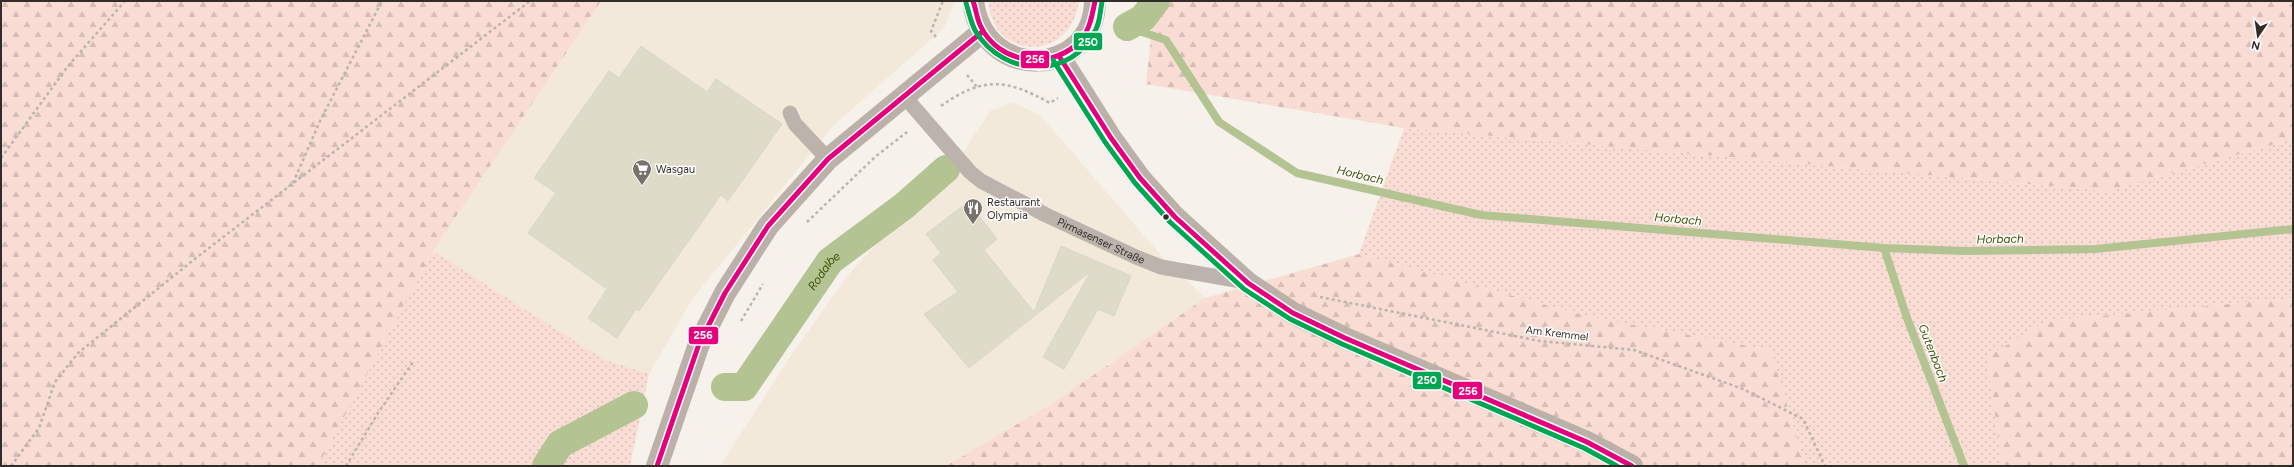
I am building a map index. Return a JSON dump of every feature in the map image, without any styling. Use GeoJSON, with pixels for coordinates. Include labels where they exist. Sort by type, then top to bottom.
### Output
{"type":"FeatureCollection","features":[{"type":"Feature","properties":{"kind":"main road"},"geometry":{"type":"LineString","coordinates":[[973,1],[975,17],[982,32],[993,46],[1008,55],[1024,60],[1042,61],[1059,56],[1076,45],[1088,30],[1095,11],[1096,1]]}},
{"type":"Feature","properties":{"kind":"main road"},"geometry":{"type":"LineString","coordinates":[[657,466],[699,344],[725,293],[768,226],[828,159],[982,32]]}},
{"type":"Feature","properties":{"kind":"main road","name":"Pirmasenser Straße"},"geometry":{"type":"LineString","coordinates":[[1059,56],[1077,86],[1140,178],[1175,217],[1248,283],[1293,313],[1345,338],[1449,385],[1587,442],[1632,466]]}},
{"type":"Feature","properties":{"kind":"lane","name":"Pirmasenser Straße"},"geometry":{"type":"LineString","coordinates":[[904,96],[970,172],[981,181],[1112,247],[1161,267],[1248,283]]}},
{"type":"Feature","properties":{"kind":"lane"},"geometry":{"type":"LineString","coordinates":[[790,113],[795,124],[828,159]]}},
{"type":"Feature","properties":{"kind":"path"},"geometry":{"type":"LineString","coordinates":[[1,158],[68,66],[125,1]]}},
{"type":"Feature","properties":{"kind":"path"},"geometry":{"type":"LineString","coordinates":[[292,185],[320,121],[382,1]]}},
{"type":"Feature","properties":{"kind":"path"},"geometry":{"type":"LineString","coordinates":[[11,466],[38,428],[55,382],[78,353],[196,258],[530,1]]}},
{"type":"Feature","properties":{"kind":"path"},"geometry":{"type":"LineString","coordinates":[[805,224],[875,157],[948,101],[977,87],[994,83],[1019,87],[1050,103],[1077,86]]}},
{"type":"Feature","properties":{"kind":"path"},"geometry":{"type":"LineString","coordinates":[[738,326],[765,280]]}},
{"type":"Feature","properties":{"kind":"path","name":"Am Kremmel"},"geometry":{"type":"LineString","coordinates":[[1317,296],[1540,341],[1634,350],[1743,389],[1803,419],[1825,466]]}},
{"type":"Feature","properties":{"kind":"path"},"geometry":{"type":"LineString","coordinates":[[346,466],[378,413],[413,362]]}},
{"type":"Feature","properties":{"kind":"shaded area"},"geometry":{"type":"Polygon","coordinates":[[[601,1],[955,1],[944,28],[834,125],[693,298],[649,374],[605,360],[433,251],[601,1]]]}},
{"type":"Feature","properties":{"kind":"shaded area"},"geometry":{"type":"Polygon","coordinates":[[[1013,102],[1041,116],[1159,253],[1205,298],[1053,403],[946,466],[720,466],[790,357],[848,275],[895,224],[949,174],[990,111],[1013,102]]]}},
{"type":"Feature","properties":{"kind":"green space"},"geometry":{"type":"Polygon","coordinates":[[[1,1],[601,1],[433,251],[322,458],[321,466],[1,466],[1,1]]]}},
{"type":"Feature","properties":{"kind":"green space"},"geometry":{"type":"Polygon","coordinates":[[[989,1],[1079,1],[1072,22],[1061,37],[1046,45],[1030,47],[1015,43],[1002,34],[992,20],[989,1]]]}},
{"type":"Feature","properties":{"kind":"green space"},"geometry":{"type":"Polygon","coordinates":[[[1155,1],[2293,1],[2293,139],[2108,191],[1404,128],[1146,84],[1155,1]]]}},
{"type":"Feature","properties":{"kind":"green space"},"geometry":{"type":"Polygon","coordinates":[[[1404,128],[2108,191],[2293,139],[2293,298],[2047,321],[1987,357],[2002,466],[1805,466],[1771,350],[1590,317],[1359,254],[1404,128]]]}},
{"type":"Feature","properties":{"kind":"green space"},"geometry":{"type":"Polygon","coordinates":[[[433,251],[605,360],[649,374],[630,466],[321,466],[322,458],[433,251]]]}},
{"type":"Feature","properties":{"kind":"green space"},"geometry":{"type":"Polygon","coordinates":[[[1359,254],[1590,317],[1771,350],[1805,466],[946,466],[1053,403],[1205,298],[1359,254]]]}},
{"type":"Feature","properties":{"kind":"green space"},"geometry":{"type":"Polygon","coordinates":[[[2293,298],[2293,466],[2002,466],[1987,357],[2047,321],[2293,298]]]}},
{"type":"Feature","properties":{"kind":"building","name":"Wasgau"},"geometry":{"type":"Polygon","coordinates":[[[641,46],[707,92],[716,79],[782,124],[728,201],[721,195],[639,311],[636,309],[617,338],[588,318],[607,289],[528,233],[556,193],[534,178],[609,71],[619,78],[641,46]]]}},
{"type":"Feature","properties":{"kind":"building"},"geometry":{"type":"Polygon","coordinates":[[[968,202],[997,239],[984,250],[1034,312],[1061,246],[1131,276],[1114,316],[1098,309],[1064,369],[1043,357],[1091,271],[969,368],[924,314],[958,292],[933,260],[941,253],[926,234],[968,202]]]}},
{"type":"Feature","properties":{"kind":"waterway","name":"Rodalbe"},"geometry":{"type":"LineString","coordinates":[[1127,27],[1143,18],[1156,1]]}},
{"type":"Feature","properties":{"kind":"waterway","name":"Horbach"},"geometry":{"type":"LineString","coordinates":[[1127,27],[1166,40],[1219,122],[1297,173],[1481,215],[1884,248],[1965,251],[2095,249],[2293,229]]}},
{"type":"Feature","properties":{"kind":"waterway","name":"Rodalbe"},"geometry":{"type":"LineString","coordinates":[[725,387],[744,387],[830,261],[904,206],[946,169]]}},
{"type":"Feature","properties":{"kind":"waterway","name":"Gutenbach"},"geometry":{"type":"LineString","coordinates":[[1884,248],[1907,318],[1964,466]]}},
{"type":"Feature","properties":{"kind":"waterway","name":"Rodalbe"},"geometry":{"type":"LineString","coordinates":[[546,466],[560,444],[634,405]]}},
{"type":"Feature","properties":{"kind":"transit line","name":"256"},"geometry":{"type":"LineString","coordinates":[[973,1],[981,27],[989,39],[999,49],[1024,59],[1038,60],[1051,58],[1064,53],[1080,41],[1089,25],[1095,1]]}},
{"type":"Feature","properties":{"kind":"transit line","name":"250"},"geometry":{"type":"LineString","coordinates":[[966,3],[974,29],[988,47],[1003,58],[1020,65],[1038,67],[1055,65],[1071,58],[1085,46],[1096,29],[1102,2]]}},
{"type":"Feature","properties":{"kind":"transit line","name":"256"},"geometry":{"type":"LineString","coordinates":[[657,466],[699,344],[725,293],[768,226],[828,159],[982,32]]}},
{"type":"Feature","properties":{"kind":"transit line","name":"256"},"geometry":{"type":"LineString","coordinates":[[1059,56],[1111,138],[1140,178],[1175,217],[1248,283],[1293,313],[1345,338],[1587,442],[1632,466]]}},
{"type":"Feature","properties":{"kind":"transit line","name":"250"},"geometry":{"type":"LineString","coordinates":[[1053,60],[1105,142],[1135,183],[1170,222],[1244,289],[1290,319],[1342,344],[1584,448],[1617,466]]}},
{"type":"Feature","properties":{"kind":"place","name":"Wasgau"},"geometry":{"type":"Point","coordinates":[642,186]}},
{"type":"Feature","properties":{"kind":"place","name":"Restaurant Olympia"},"geometry":{"type":"Point","coordinates":[973,225]}}]}
